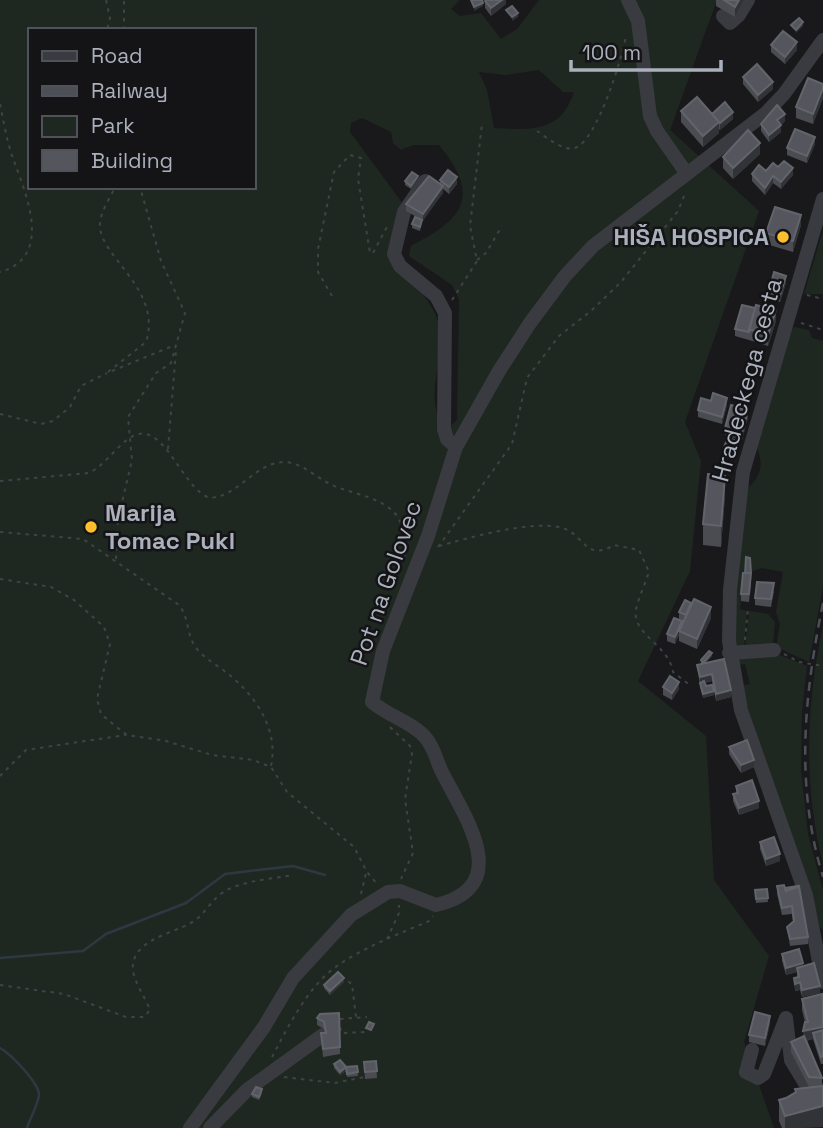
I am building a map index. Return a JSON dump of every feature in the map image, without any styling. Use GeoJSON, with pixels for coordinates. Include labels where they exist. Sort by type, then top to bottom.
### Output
{"type":"FeatureCollection","features":[{"type":"Feature","properties":{"kind":"street"},"geometry":{"type":"LineString","coordinates":[[628,0],[638,21],[650,116],[657,131],[687,174]]}},
{"type":"Feature","properties":{"kind":"street"},"geometry":{"type":"LineString","coordinates":[[723,16],[730,23],[739,15],[748,0]]}},
{"type":"Feature","properties":{"kind":"street","name":"Pot na Golovec"},"geometry":{"type":"LineString","coordinates":[[387,715],[372,702],[383,651],[428,536],[456,447],[499,371],[565,276],[593,246],[718,152],[785,94],[823,40]]}},
{"type":"Feature","properties":{"kind":"street"},"geometry":{"type":"LineString","coordinates":[[425,181],[404,212],[394,254],[400,266],[436,296],[445,313],[444,429],[447,439],[456,447]]}},
{"type":"Feature","properties":{"kind":"street","name":"Hradeckega cesta"},"geometry":{"type":"LineString","coordinates":[[823,200],[786,319],[740,488],[730,590],[741,710],[804,887],[823,982]]}},
{"type":"Feature","properties":{"kind":"street"},"geometry":{"type":"LineString","coordinates":[[737,652],[774,650]]}},
{"type":"Feature","properties":{"kind":"street"},"geometry":{"type":"LineString","coordinates":[[190,1128],[264,1027],[293,978],[351,915],[393,892],[436,905],[460,895],[473,883],[479,869],[478,844],[463,805],[425,736],[387,715]]}},
{"type":"Feature","properties":{"kind":"street"},"geometry":{"type":"LineString","coordinates":[[752,1049],[746,1072],[758,1078],[764,1074],[786,1018],[791,1060],[808,1088],[823,1091]]}},
{"type":"Feature","properties":{"kind":"street"},"geometry":{"type":"LineString","coordinates":[[210,1128],[232,1103],[323,1035]]}},
{"type":"Feature","properties":{"kind":"path"},"geometry":{"type":"LineString","coordinates":[[106,0],[110,19],[108,28]]}},
{"type":"Feature","properties":{"kind":"path"},"geometry":{"type":"LineString","coordinates":[[124,0],[124,28]]}},
{"type":"Feature","properties":{"kind":"path"},"geometry":{"type":"LineString","coordinates":[[537,131],[567,148],[574,149],[582,144],[609,96],[627,35]]}},
{"type":"Feature","properties":{"kind":"path"},"geometry":{"type":"LineString","coordinates":[[0,104],[14,161],[24,183],[34,233],[27,252],[9,269],[0,272]]}},
{"type":"Feature","properties":{"kind":"path"},"geometry":{"type":"LineString","coordinates":[[477,261],[470,226],[482,124]]}},
{"type":"Feature","properties":{"kind":"path"},"geometry":{"type":"LineString","coordinates":[[332,296],[318,272],[318,249],[334,172],[343,159],[350,155],[361,158],[358,179],[370,253],[373,253],[390,221]]}},
{"type":"Feature","properties":{"kind":"path"},"geometry":{"type":"LineString","coordinates":[[108,372],[146,342],[148,336],[147,313],[139,290],[101,233],[103,213],[114,189]]}},
{"type":"Feature","properties":{"kind":"path"},"geometry":{"type":"LineString","coordinates":[[116,559],[119,553],[118,519],[132,460],[128,417],[156,373],[171,363],[185,313],[161,261],[141,189]]}},
{"type":"Feature","properties":{"kind":"path"},"geometry":{"type":"LineString","coordinates":[[431,554],[512,444],[527,378],[559,337],[591,312],[621,282],[678,211],[686,191]]}},
{"type":"Feature","properties":{"kind":"path"},"geometry":{"type":"LineString","coordinates":[[445,313],[502,226]]}},
{"type":"Feature","properties":{"kind":"path"},"geometry":{"type":"LineString","coordinates":[[807,295],[823,299]]}},
{"type":"Feature","properties":{"kind":"path"},"geometry":{"type":"LineString","coordinates":[[786,319],[823,330]]}},
{"type":"Feature","properties":{"kind":"path"},"geometry":{"type":"LineString","coordinates":[[0,414],[41,425],[53,421],[70,407],[81,386],[108,372],[176,345]]}},
{"type":"Feature","properties":{"kind":"path"},"geometry":{"type":"LineString","coordinates":[[167,449],[176,345]]}},
{"type":"Feature","properties":{"kind":"path"},"geometry":{"type":"LineString","coordinates":[[0,481],[89,473],[101,467],[129,440],[142,434],[154,438],[167,449],[196,489],[211,498],[229,493],[262,469],[279,462],[308,469],[330,484],[359,494],[395,513],[400,519],[407,564]]}},
{"type":"Feature","properties":{"kind":"path"},"geometry":{"type":"LineString","coordinates":[[439,546],[519,528],[552,527],[573,533],[580,543],[593,550],[605,550],[614,545],[639,550],[649,572],[636,619],[640,629],[671,660],[673,672],[691,686]]}},
{"type":"Feature","properties":{"kind":"path"},"geometry":{"type":"LineString","coordinates":[[0,532],[83,540],[116,559],[179,605],[188,619],[196,649],[242,686],[263,712],[274,752],[271,767],[287,792],[354,847],[366,872],[393,892],[399,913],[386,940]]}},
{"type":"Feature","properties":{"kind":"path"},"geometry":{"type":"LineString","coordinates":[[0,579],[51,587],[74,600],[104,627],[110,644],[97,699],[98,708],[101,714],[127,735]]}},
{"type":"Feature","properties":{"kind":"path"},"geometry":{"type":"LineString","coordinates":[[737,652],[748,608]]}},
{"type":"Feature","properties":{"kind":"path"},"geometry":{"type":"LineString","coordinates":[[774,650],[799,662],[823,666]]}},
{"type":"Feature","properties":{"kind":"path"},"geometry":{"type":"LineString","coordinates":[[387,715],[392,731],[405,740],[412,754],[405,799],[413,853],[393,892]]}},
{"type":"Feature","properties":{"kind":"path"},"geometry":{"type":"LineString","coordinates":[[0,776],[26,750],[127,735],[271,767]]}},
{"type":"Feature","properties":{"kind":"path"},"geometry":{"type":"LineString","coordinates":[[351,915],[366,872]]}},
{"type":"Feature","properties":{"kind":"path"},"geometry":{"type":"LineString","coordinates":[[0,985],[64,995],[127,1017],[144,1017],[150,1010],[133,969],[136,955],[144,947],[198,918],[207,904],[227,890],[251,881],[293,874]]}},
{"type":"Feature","properties":{"kind":"path"},"geometry":{"type":"LineString","coordinates":[[364,1077],[335,1083],[302,1078],[287,1079],[267,1067],[280,1042],[327,974],[386,940],[429,922],[436,905]]}},
{"type":"Feature","properties":{"kind":"path"},"geometry":{"type":"LineString","coordinates":[[340,977],[352,984],[356,1018]]}},
{"type":"Feature","properties":{"kind":"path"},"geometry":{"type":"LineString","coordinates":[[331,1019],[367,1017]]}},
{"type":"Feature","properties":{"kind":"path"},"geometry":{"type":"LineString","coordinates":[[339,1019],[341,1033],[367,1032]]}},
{"type":"Feature","properties":{"kind":"green space"},"geometry":{"type":"Polygon","coordinates":[[[0,0],[460,0],[451,9],[460,16],[481,13],[501,39],[517,29],[539,0],[717,0],[670,130],[759,211],[685,422],[701,461],[690,571],[638,681],[706,736],[714,880],[769,956],[744,1042],[774,1128],[0,1128],[0,0]],[[539,70],[506,75],[479,72],[487,90],[494,128],[532,128],[553,122],[568,105],[574,92],[563,92],[539,70]],[[362,118],[351,123],[350,132],[403,204],[394,262],[424,295],[440,325],[441,347],[435,395],[439,418],[446,430],[457,420],[459,299],[452,285],[409,256],[411,246],[444,226],[455,215],[463,192],[460,178],[439,145],[413,145],[401,150],[393,143],[391,132],[362,118]]]}},
{"type":"Feature","properties":{"kind":"green space"},"geometry":{"type":"Polygon","coordinates":[[[823,232],[823,294],[804,294],[820,240],[823,232]]]}},
{"type":"Feature","properties":{"kind":"green space"},"geometry":{"type":"Polygon","coordinates":[[[795,327],[809,330],[812,338],[823,341],[823,587],[809,662],[776,647],[780,624],[776,612],[783,572],[762,568],[749,572],[750,562],[745,561],[740,609],[747,611],[744,649],[736,649],[734,614],[745,491],[760,470],[756,446],[788,330],[795,327]]]}},
{"type":"Feature","properties":{"kind":"green space"},"geometry":{"type":"Polygon","coordinates":[[[749,611],[768,614],[775,622],[773,644],[745,649],[749,611]]]}},
{"type":"Feature","properties":{"kind":"green space"},"geometry":{"type":"Polygon","coordinates":[[[823,625],[823,865],[812,804],[809,745],[813,685],[823,625]]]}},
{"type":"Feature","properties":{"kind":"green space"},"geometry":{"type":"Polygon","coordinates":[[[772,652],[807,666],[802,713],[801,769],[808,834],[823,890],[823,930],[818,926],[741,686],[750,684],[745,664],[739,665],[737,656],[772,652]]]}},
{"type":"Feature","properties":{"kind":"building"},"geometry":{"type":"Polygon","coordinates":[[[471,0],[482,0],[483,3],[474,7],[471,0]]]}},
{"type":"Feature","properties":{"kind":"building"},"geometry":{"type":"Polygon","coordinates":[[[486,0],[502,0],[491,8],[486,0]]]}},
{"type":"Feature","properties":{"kind":"building"},"geometry":{"type":"Polygon","coordinates":[[[724,0],[739,0],[735,7],[724,0]]]}},
{"type":"Feature","properties":{"kind":"building"},"geometry":{"type":"Polygon","coordinates":[[[512,6],[518,13],[512,17],[506,10],[512,6]]]}},
{"type":"Feature","properties":{"kind":"building"},"geometry":{"type":"Polygon","coordinates":[[[799,18],[803,22],[796,30],[791,25],[799,18]]]}},
{"type":"Feature","properties":{"kind":"building"},"geometry":{"type":"Polygon","coordinates":[[[783,31],[797,42],[785,57],[771,45],[783,31]]]}},
{"type":"Feature","properties":{"kind":"building"},"geometry":{"type":"Polygon","coordinates":[[[757,64],[773,82],[758,95],[743,77],[757,64]]]}},
{"type":"Feature","properties":{"kind":"building"},"geometry":{"type":"Polygon","coordinates":[[[808,78],[823,84],[813,114],[796,107],[808,78]]]}},
{"type":"Feature","properties":{"kind":"building"},"geometry":{"type":"Polygon","coordinates":[[[697,97],[719,122],[703,136],[681,111],[697,97]]]}},
{"type":"Feature","properties":{"kind":"building"},"geometry":{"type":"Polygon","coordinates":[[[725,102],[733,112],[720,123],[712,114],[725,102]]]}},
{"type":"Feature","properties":{"kind":"building"},"geometry":{"type":"Polygon","coordinates":[[[777,105],[785,114],[777,120],[781,125],[769,135],[761,124],[777,105]]]}},
{"type":"Feature","properties":{"kind":"building"},"geometry":{"type":"Polygon","coordinates":[[[795,129],[815,137],[807,156],[787,148],[795,129]]]}},
{"type":"Feature","properties":{"kind":"building"},"geometry":{"type":"Polygon","coordinates":[[[748,130],[760,143],[733,168],[723,157],[748,130]]]}},
{"type":"Feature","properties":{"kind":"building"},"geometry":{"type":"Polygon","coordinates":[[[784,161],[793,168],[781,182],[773,176],[765,188],[752,174],[759,165],[766,171],[773,163],[778,167],[784,161]]]}},
{"type":"Feature","properties":{"kind":"building"},"geometry":{"type":"Polygon","coordinates":[[[448,170],[457,177],[449,187],[440,180],[448,170]]]}},
{"type":"Feature","properties":{"kind":"building"},"geometry":{"type":"Polygon","coordinates":[[[412,172],[418,176],[411,186],[405,181],[412,172]]]}},
{"type":"Feature","properties":{"kind":"building"},"geometry":{"type":"Polygon","coordinates":[[[429,176],[443,186],[423,214],[406,204],[429,176]]]}},
{"type":"Feature","properties":{"kind":"building"},"geometry":{"type":"Polygon","coordinates":[[[775,207],[801,215],[793,241],[766,233],[775,207]]]}},
{"type":"Feature","properties":{"kind":"building"},"geometry":{"type":"Polygon","coordinates":[[[415,217],[422,220],[420,227],[412,224],[415,217]]]}},
{"type":"Feature","properties":{"kind":"building"},"geometry":{"type":"Polygon","coordinates":[[[774,272],[786,276],[780,295],[769,291],[774,272]]]}},
{"type":"Feature","properties":{"kind":"building"},"geometry":{"type":"Polygon","coordinates":[[[742,305],[755,308],[749,332],[735,329],[742,305]]]}},
{"type":"Feature","properties":{"kind":"building"},"geometry":{"type":"Polygon","coordinates":[[[756,305],[776,310],[768,335],[749,329],[756,305]]]}},
{"type":"Feature","properties":{"kind":"building"},"geometry":{"type":"Polygon","coordinates":[[[713,393],[727,398],[722,417],[698,410],[701,398],[711,401],[713,393]]]}},
{"type":"Feature","properties":{"kind":"building"},"geometry":{"type":"Polygon","coordinates":[[[731,405],[748,410],[742,433],[725,428],[731,405]]]}},
{"type":"Feature","properties":{"kind":"building"},"geometry":{"type":"Polygon","coordinates":[[[728,438],[737,441],[734,451],[724,447],[728,438]]]}},
{"type":"Feature","properties":{"kind":"building"},"geometry":{"type":"Polygon","coordinates":[[[708,474],[725,476],[721,526],[703,524],[708,474]]]}},
{"type":"Feature","properties":{"kind":"building"},"geometry":{"type":"Polygon","coordinates":[[[746,557],[750,558],[751,573],[745,573],[746,557]]]}},
{"type":"Feature","properties":{"kind":"building"},"geometry":{"type":"Polygon","coordinates":[[[743,573],[751,573],[749,594],[741,594],[743,573]]]}},
{"type":"Feature","properties":{"kind":"building"},"geometry":{"type":"Polygon","coordinates":[[[757,582],[774,583],[771,599],[755,598],[757,582]]]}},
{"type":"Feature","properties":{"kind":"building"},"geometry":{"type":"Polygon","coordinates":[[[694,599],[711,607],[697,639],[679,631],[694,599]]]}},
{"type":"Feature","properties":{"kind":"building"},"geometry":{"type":"Polygon","coordinates":[[[685,600],[691,603],[686,615],[679,612],[685,600]]]}},
{"type":"Feature","properties":{"kind":"building"},"geometry":{"type":"Polygon","coordinates":[[[674,618],[682,621],[675,637],[667,634],[674,618]]]}},
{"type":"Feature","properties":{"kind":"building"},"geometry":{"type":"Polygon","coordinates":[[[709,651],[712,653],[703,663],[701,660],[709,651]]]}},
{"type":"Feature","properties":{"kind":"building"},"geometry":{"type":"Polygon","coordinates":[[[724,659],[731,690],[716,694],[712,674],[700,677],[697,665],[724,659]]]}},
{"type":"Feature","properties":{"kind":"building"},"geometry":{"type":"Polygon","coordinates":[[[670,676],[679,682],[672,693],[663,687],[670,676]]]}},
{"type":"Feature","properties":{"kind":"building"},"geometry":{"type":"Polygon","coordinates":[[[704,681],[706,686],[712,685],[714,691],[703,694],[700,683],[704,681]]]}},
{"type":"Feature","properties":{"kind":"building"},"geometry":{"type":"Polygon","coordinates":[[[747,740],[754,760],[741,765],[729,747],[747,740]]]}},
{"type":"Feature","properties":{"kind":"building"},"geometry":{"type":"Polygon","coordinates":[[[752,780],[759,801],[739,808],[733,794],[738,793],[736,786],[752,780]]]}},
{"type":"Feature","properties":{"kind":"building"},"geometry":{"type":"Polygon","coordinates":[[[774,837],[780,854],[766,859],[760,842],[774,837]]]}},
{"type":"Feature","properties":{"kind":"building"},"geometry":{"type":"Polygon","coordinates":[[[784,885],[786,891],[799,886],[808,937],[790,939],[787,927],[794,921],[792,906],[782,908],[777,886],[784,885]]]}},
{"type":"Feature","properties":{"kind":"building"},"geometry":{"type":"Polygon","coordinates":[[[767,889],[768,898],[756,899],[755,890],[767,889]]]}},
{"type":"Feature","properties":{"kind":"building"},"geometry":{"type":"Polygon","coordinates":[[[799,949],[803,963],[786,968],[782,954],[799,949]]]}},
{"type":"Feature","properties":{"kind":"building"},"geometry":{"type":"Polygon","coordinates":[[[814,963],[820,986],[802,990],[800,982],[795,984],[794,978],[799,977],[797,968],[814,963]]]}},
{"type":"Feature","properties":{"kind":"building"},"geometry":{"type":"Polygon","coordinates":[[[338,972],[344,978],[330,991],[324,985],[338,972]]]}},
{"type":"Feature","properties":{"kind":"building"},"geometry":{"type":"Polygon","coordinates":[[[822,994],[823,1027],[803,1031],[805,1022],[808,1022],[802,999],[822,994]]]}},
{"type":"Feature","properties":{"kind":"building"},"geometry":{"type":"Polygon","coordinates":[[[755,1012],[770,1016],[765,1038],[749,1035],[755,1012]]]}},
{"type":"Feature","properties":{"kind":"building"},"geometry":{"type":"Polygon","coordinates":[[[339,1013],[340,1047],[323,1049],[321,1033],[326,1033],[324,1022],[317,1018],[320,1014],[339,1013]]]}},
{"type":"Feature","properties":{"kind":"building"},"geometry":{"type":"Polygon","coordinates":[[[369,1022],[374,1024],[371,1030],[366,1028],[369,1022]]]}},
{"type":"Feature","properties":{"kind":"building"},"geometry":{"type":"Polygon","coordinates":[[[823,1030],[823,1056],[821,1057],[813,1033],[823,1030]]]}},
{"type":"Feature","properties":{"kind":"building"},"geometry":{"type":"Polygon","coordinates":[[[804,1036],[822,1078],[809,1077],[791,1042],[804,1036]]]}},
{"type":"Feature","properties":{"kind":"building"},"geometry":{"type":"Polygon","coordinates":[[[340,1060],[346,1067],[340,1072],[334,1064],[340,1060]]]}},
{"type":"Feature","properties":{"kind":"building"},"geometry":{"type":"Polygon","coordinates":[[[376,1061],[377,1071],[365,1072],[364,1062],[376,1061]]]}},
{"type":"Feature","properties":{"kind":"building"},"geometry":{"type":"Polygon","coordinates":[[[357,1066],[358,1072],[347,1074],[346,1067],[357,1066]]]}},
{"type":"Feature","properties":{"kind":"building"},"geometry":{"type":"Polygon","coordinates":[[[823,1086],[823,1106],[785,1116],[779,1100],[796,1092],[795,1089],[823,1086]]]}},
{"type":"Feature","properties":{"kind":"building"},"geometry":{"type":"Polygon","coordinates":[[[256,1087],[262,1089],[259,1097],[252,1094],[256,1087]]]}},
{"type":"Feature","properties":{"kind":"waterway"},"geometry":{"type":"LineString","coordinates":[[0,958],[83,951],[106,934],[186,903],[225,874],[293,866],[325,875]]}},
{"type":"Feature","properties":{"kind":"waterway"},"geometry":{"type":"LineString","coordinates":[[0,1048],[23,1069],[38,1090],[38,1099],[27,1128]]}},
{"type":"Feature","properties":{"kind":"railway"},"geometry":{"type":"LineString","coordinates":[[823,603],[811,672],[805,740],[809,808],[823,877]]}},
{"type":"Feature","properties":{"kind":"place","name":"HIŠA HOSPICA"},"geometry":{"type":"Point","coordinates":[783,237]}},
{"type":"Feature","properties":{"kind":"place","name":"Marija Tomac Pukl"},"geometry":{"type":"Point","coordinates":[91,527]}}]}
